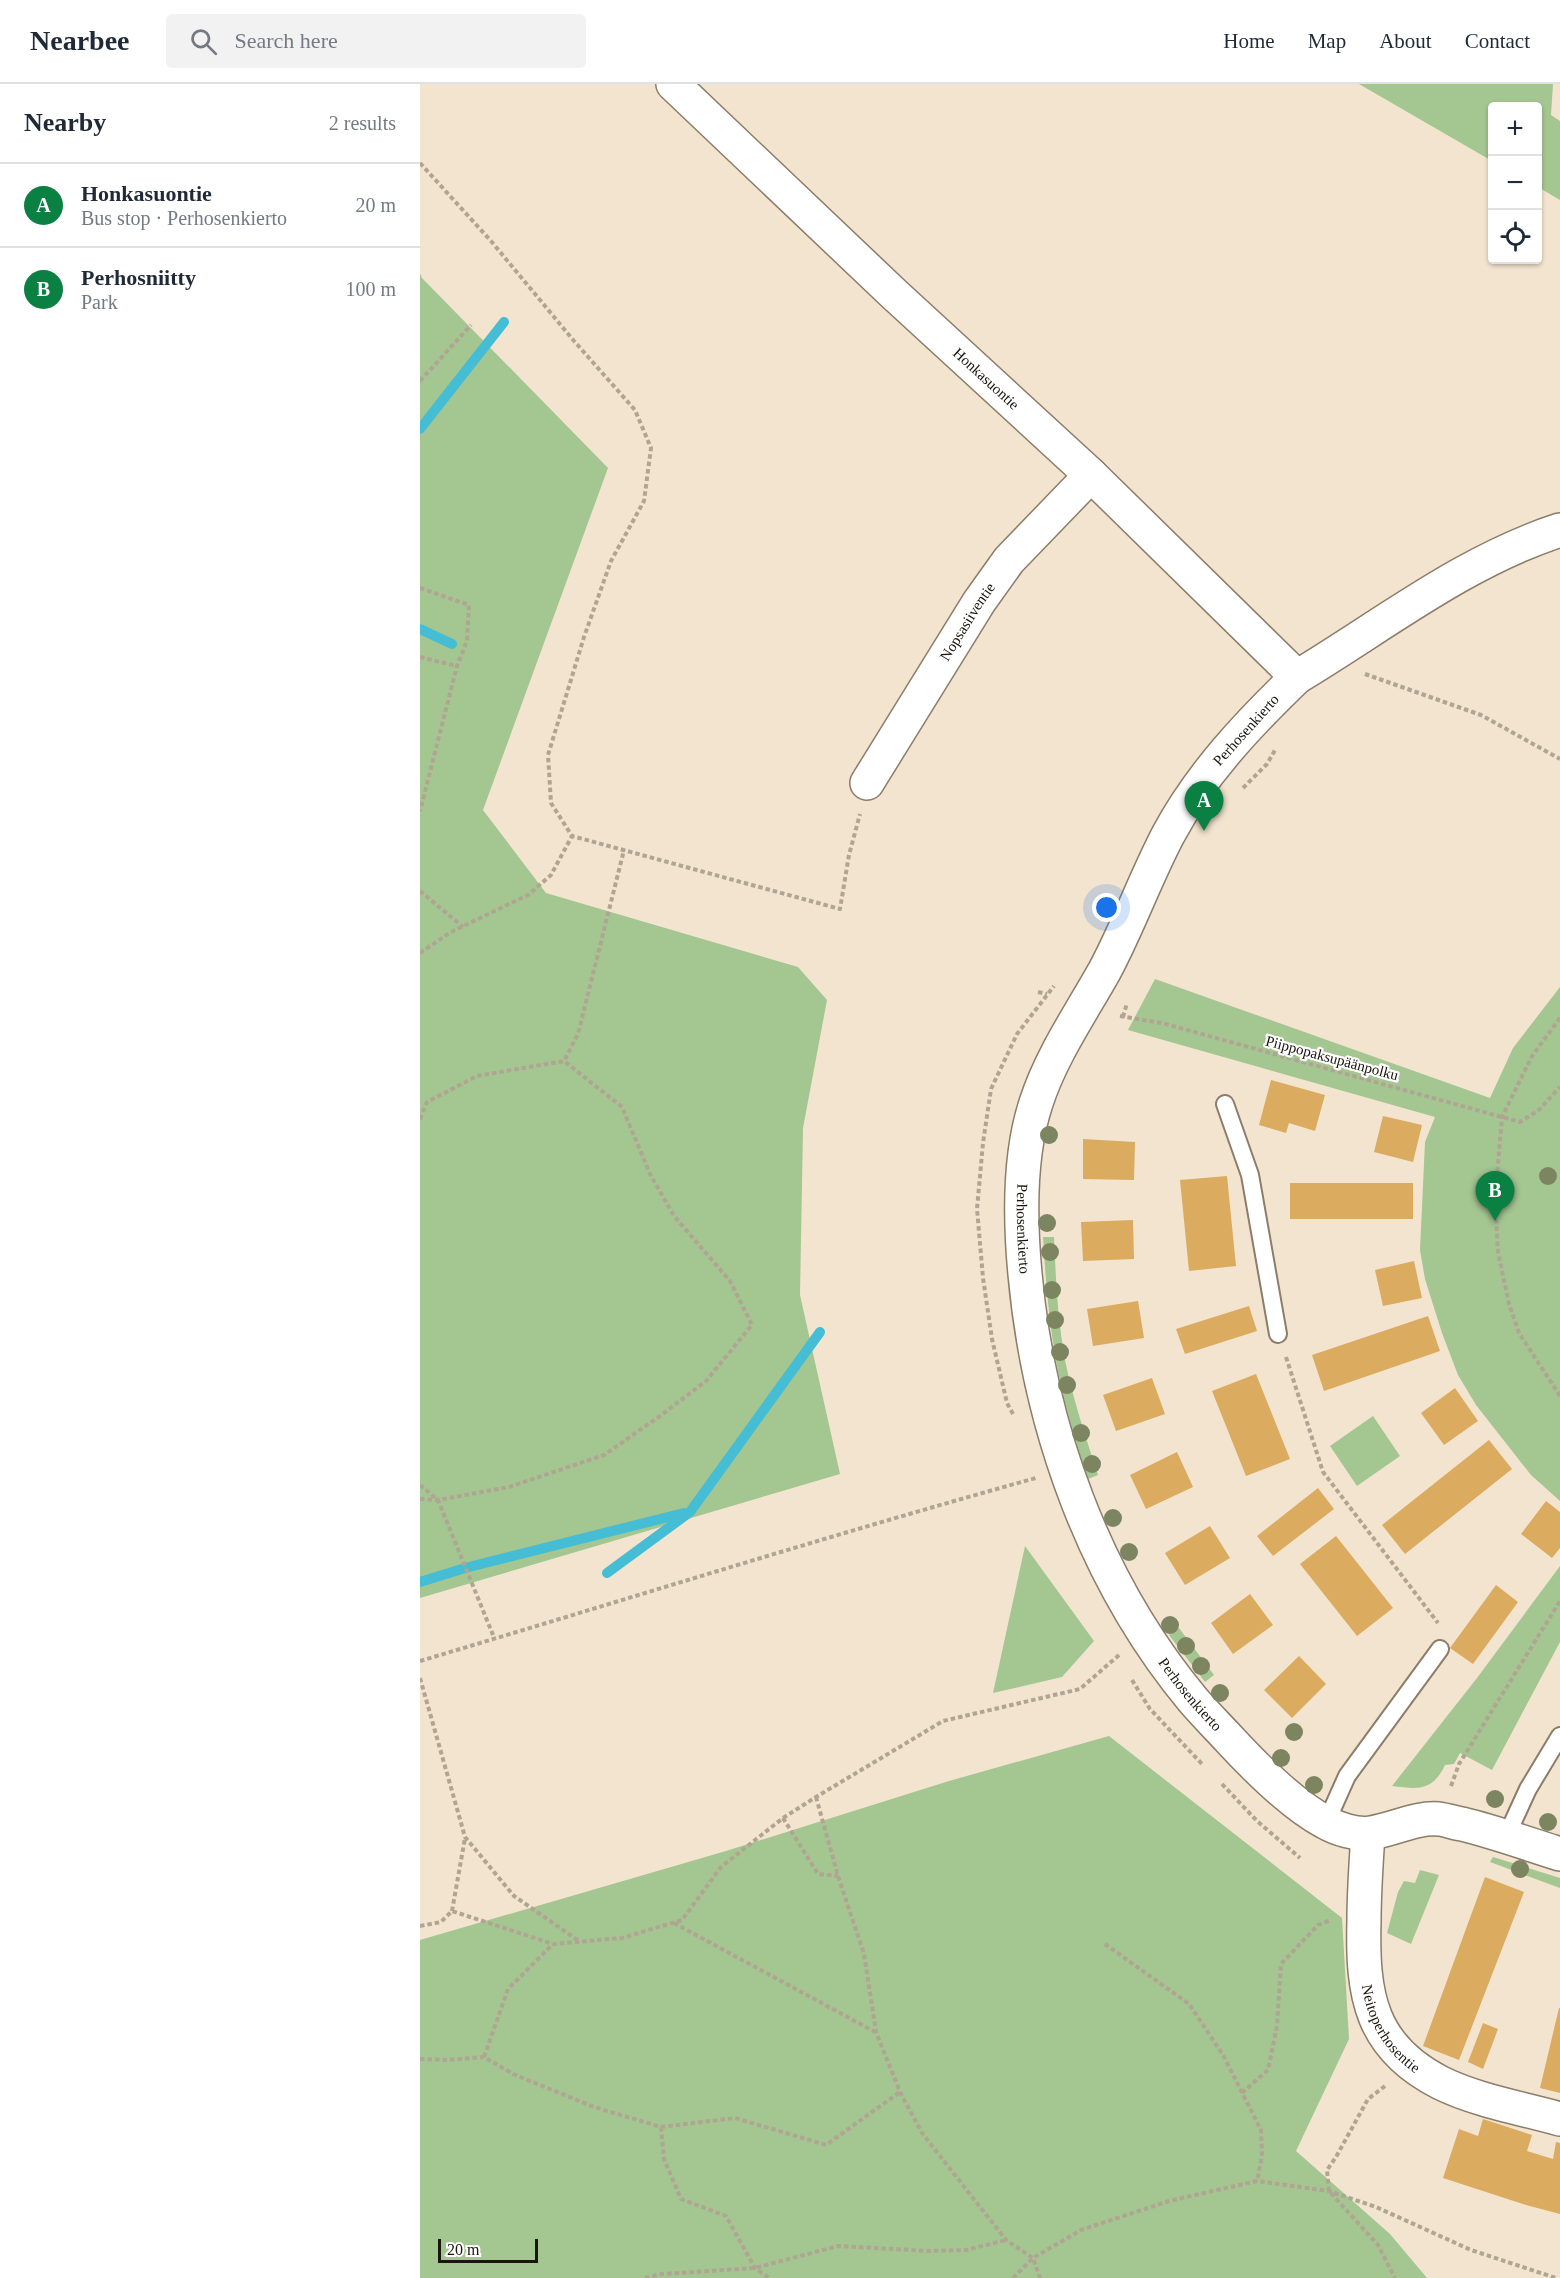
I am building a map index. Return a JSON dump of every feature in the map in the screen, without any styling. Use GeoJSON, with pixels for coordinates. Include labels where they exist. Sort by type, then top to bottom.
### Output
{"type":"FeatureCollection","features":[{"type":"Feature","properties":{"kind":"street","name":"Honkasuontie"},"geometry":{"type":"LineString","coordinates":[[673,84],[886,286],[1091,475],[1297,677]]}},
{"type":"Feature","properties":{"kind":"street","name":"Nopsasiiventie"},"geometry":{"type":"LineString","coordinates":[[867,783],[979,602],[1009,560],[1091,475]]}},
{"type":"Feature","properties":{"kind":"street","name":"Perhosenkierto"},"geometry":{"type":"LineString","coordinates":[[1560,530],[1500,555],[1436,590],[1297,677],[1266,706],[1213,766],[1170,831],[1107,967],[1052,1064],[1036,1103],[1025,1169],[1022,1237],[1029,1323],[1042,1391],[1066,1470],[1094,1540],[1118,1588],[1148,1637],[1192,1699],[1248,1759],[1300,1806],[1326,1823],[1352,1832],[1368,1834],[1412,1822],[1439,1819],[1560,1854]]}},
{"type":"Feature","properties":{"kind":"street","name":"Neitoperhosentie"},"geometry":{"type":"LineString","coordinates":[[1368,1834],[1363,1966],[1370,2007],[1385,2037],[1412,2065],[1442,2083],[1470,2094],[1560,2119]]}},
{"type":"Feature","properties":{"kind":"lane"},"geometry":{"type":"LineString","coordinates":[[1225,1104],[1250,1175],[1278,1334]]}},
{"type":"Feature","properties":{"kind":"lane"},"geometry":{"type":"LineString","coordinates":[[1326,1823],[1347,1776],[1440,1649]]}},
{"type":"Feature","properties":{"kind":"lane"},"geometry":{"type":"LineString","coordinates":[[1506,1837],[1528,1789],[1560,1736]]}},
{"type":"Feature","properties":{"kind":"path"},"geometry":{"type":"LineString","coordinates":[[420,163],[491,241],[635,410],[651,448],[644,501],[611,561],[584,637],[548,755],[551,803],[572,836],[840,909],[849,855],[867,783]]}},
{"type":"Feature","properties":{"kind":"path"},"geometry":{"type":"LineString","coordinates":[[420,381],[471,325]]}},
{"type":"Feature","properties":{"kind":"path"},"geometry":{"type":"LineString","coordinates":[[420,588],[469,605],[466,641],[457,666],[420,811]]}},
{"type":"Feature","properties":{"kind":"path"},"geometry":{"type":"LineString","coordinates":[[420,657],[457,666]]}},
{"type":"Feature","properties":{"kind":"path"},"geometry":{"type":"LineString","coordinates":[[1368,666],[1359,672],[1481,715],[1560,759]]}},
{"type":"Feature","properties":{"kind":"path"},"geometry":{"type":"LineString","coordinates":[[1236,795],[1267,764],[1278,746]]}},
{"type":"Feature","properties":{"kind":"path"},"geometry":{"type":"LineString","coordinates":[[420,953],[463,927],[528,895],[552,875],[572,836]]}},
{"type":"Feature","properties":{"kind":"path"},"geometry":{"type":"LineString","coordinates":[[564,1061],[578,1034],[624,850]]}},
{"type":"Feature","properties":{"kind":"path"},"geometry":{"type":"LineString","coordinates":[[420,891],[463,927]]}},
{"type":"Feature","properties":{"kind":"path"},"geometry":{"type":"LineString","coordinates":[[1123,1017],[1130,996]]}},
{"type":"Feature","properties":{"kind":"path","name":"Piippopaksupäänpolku"},"geometry":{"type":"LineString","coordinates":[[1085,1004],[1123,1017],[1162,1023],[1520,1122],[1539,1110],[1560,1087]]}},
{"type":"Feature","properties":{"kind":"path"},"geometry":{"type":"LineString","coordinates":[[1560,1018],[1532,1056],[1503,1117],[1495,1200],[1498,1252],[1509,1304],[1519,1333],[1560,1396]]}},
{"type":"Feature","properties":{"kind":"path"},"geometry":{"type":"LineString","coordinates":[[420,1119],[428,1102],[477,1076],[564,1061],[622,1107],[650,1174],[674,1216],[730,1281],[752,1325],[706,1381],[604,1455],[509,1487],[438,1500],[420,1499]]}},
{"type":"Feature","properties":{"kind":"path"},"geometry":{"type":"LineString","coordinates":[[1278,1334],[1323,1472],[1443,1630],[1444,1639],[1440,1649]]}},
{"type":"Feature","properties":{"kind":"path"},"geometry":{"type":"LineString","coordinates":[[420,1661],[888,1519],[1066,1470]]}},
{"type":"Feature","properties":{"kind":"path"},"geometry":{"type":"LineString","coordinates":[[420,1485],[438,1500],[493,1635]]}},
{"type":"Feature","properties":{"kind":"path"},"geometry":{"type":"LineString","coordinates":[[1459,1764],[1560,1601]]}},
{"type":"Feature","properties":{"kind":"path"},"geometry":{"type":"LineString","coordinates":[[452,1911],[553,1944],[622,1938],[682,1920],[720,1867],[783,1818],[816,1797],[943,1721],[1080,1689],[1105,1664],[1148,1637]]}},
{"type":"Feature","properties":{"kind":"path"},"geometry":{"type":"LineString","coordinates":[[420,1678],[465,1837],[514,1896],[580,1942]]}},
{"type":"Feature","properties":{"kind":"path"},"geometry":{"type":"LineString","coordinates":[[816,1797],[838,1876],[864,1954],[876,2032],[900,2092],[922,2133],[1006,2240],[1033,2258],[1040,2278]]}},
{"type":"Feature","properties":{"kind":"path"},"geometry":{"type":"LineString","coordinates":[[783,1818],[818,1874],[838,1876]]}},
{"type":"Feature","properties":{"kind":"path"},"geometry":{"type":"LineString","coordinates":[[420,1926],[441,1922],[452,1911],[465,1837]]}},
{"type":"Feature","properties":{"kind":"path"},"geometry":{"type":"LineString","coordinates":[[1242,2093],[1268,2070],[1277,2026],[1281,1964],[1318,1925],[1364,1907]]}},
{"type":"Feature","properties":{"kind":"path"},"geometry":{"type":"LineString","coordinates":[[673,1922],[876,2032]]}},
{"type":"Feature","properties":{"kind":"path"},"geometry":{"type":"LineString","coordinates":[[484,2057],[508,1989],[553,1944]]}},
{"type":"Feature","properties":{"kind":"path"},"geometry":{"type":"LineString","coordinates":[[1106,1944],[1189,2004],[1223,2055],[1261,2130],[1262,2156],[1257,2181]]}},
{"type":"Feature","properties":{"kind":"path"},"geometry":{"type":"LineString","coordinates":[[420,2059],[448,2060],[484,2057],[513,2074],[594,2107],[661,2127],[735,2118],[826,2145],[900,2092]]}},
{"type":"Feature","properties":{"kind":"path"},"geometry":{"type":"LineString","coordinates":[[1395,2278],[1378,2245],[1329,2191],[1327,2170],[1368,2099],[1412,2065]]}},
{"type":"Feature","properties":{"kind":"path"},"geometry":{"type":"LineString","coordinates":[[661,2127],[663,2158],[681,2199],[726,2217],[755,2268],[769,2278]]}},
{"type":"Feature","properties":{"kind":"path"},"geometry":{"type":"LineString","coordinates":[[1014,2278],[1033,2258],[1081,2230],[1169,2201],[1257,2181],[1329,2191],[1376,2208],[1471,2250],[1556,2278]]}},
{"type":"Feature","properties":{"kind":"path"},"geometry":{"type":"LineString","coordinates":[[645,2278],[662,2274],[755,2268],[838,2246],[929,2251],[966,2250],[1006,2240]]}},
{"type":"Feature","properties":{"kind":"green space"},"geometry":{"type":"Polygon","coordinates":[[[1359,84],[1553,84],[1551,115],[1560,121],[1560,200],[1542,189],[1542,102],[1488,102],[1488,159],[1359,84]]]}},
{"type":"Feature","properties":{"kind":"green space"},"geometry":{"type":"Polygon","coordinates":[[[420,273],[422,278],[608,468],[483,810],[546,893],[798,967],[827,1000],[803,1128],[800,1295],[840,1474],[420,1598],[420,273]]]}},
{"type":"Feature","properties":{"kind":"green space"},"geometry":{"type":"Polygon","coordinates":[[[1155,979],[1490,1098],[1513,1048],[1560,987],[1560,1501],[1531,1475],[1476,1405],[1458,1375],[1442,1333],[1425,1279],[1420,1250],[1425,1142],[1435,1117],[1128,1030],[1155,979]]]}},
{"type":"Feature","properties":{"kind":"green space"},"geometry":{"type":"Polygon","coordinates":[[[1043,1237],[1054,1237],[1058,1306],[1068,1374],[1098,1475],[1088,1479],[1070,1421],[1057,1367],[1049,1311],[1043,1237]]]}},
{"type":"Feature","properties":{"kind":"green space"},"geometry":{"type":"Polygon","coordinates":[[[1373,1416],[1400,1456],[1357,1486],[1330,1446],[1373,1416]]]}},
{"type":"Feature","properties":{"kind":"green space"},"geometry":{"type":"Polygon","coordinates":[[[1025,1546],[1094,1641],[1062,1677],[993,1693],[1025,1546]]]}},
{"type":"Feature","properties":{"kind":"green space"},"geometry":{"type":"Polygon","coordinates":[[[1560,1566],[1560,1642],[1492,1770],[1460,1753],[1454,1764],[1445,1765],[1435,1780],[1423,1787],[1392,1786],[1477,1678],[1560,1566]]]}},
{"type":"Feature","properties":{"kind":"green space"},"geometry":{"type":"Polygon","coordinates":[[[1179,1628],[1214,1675],[1205,1682],[1169,1635],[1179,1628]]]}},
{"type":"Feature","properties":{"kind":"green space"},"geometry":{"type":"Polygon","coordinates":[[[1109,1736],[1342,1918],[1349,2039],[1296,2151],[1390,2234],[1427,2278],[420,2278],[420,1940],[726,1851],[949,1781],[1109,1736]]]}},
{"type":"Feature","properties":{"kind":"green space"},"geometry":{"type":"Polygon","coordinates":[[[1493,1857],[1560,1878],[1560,1888],[1490,1862],[1493,1857]]]}},
{"type":"Feature","properties":{"kind":"green space"},"geometry":{"type":"Polygon","coordinates":[[[1420,1870],[1439,1875],[1411,1944],[1387,1933],[1398,1892],[1404,1881],[1415,1883],[1420,1870]]]}},
{"type":"Feature","properties":{"kind":"building"},"geometry":{"type":"Polygon","coordinates":[[[1271,1080],[1325,1095],[1315,1131],[1289,1123],[1286,1133],[1259,1125],[1271,1080]]]}},
{"type":"Feature","properties":{"kind":"building"},"geometry":{"type":"Polygon","coordinates":[[[1383,1116],[1422,1125],[1413,1162],[1374,1152],[1383,1116]]]}},
{"type":"Feature","properties":{"kind":"building"},"geometry":{"type":"Polygon","coordinates":[[[1083,1139],[1135,1142],[1134,1180],[1083,1179],[1083,1139]]]}},
{"type":"Feature","properties":{"kind":"building"},"geometry":{"type":"Polygon","coordinates":[[[1227,1176],[1236,1266],[1189,1271],[1180,1180],[1227,1176]]]}},
{"type":"Feature","properties":{"kind":"building"},"geometry":{"type":"Polygon","coordinates":[[[1290,1183],[1413,1183],[1413,1219],[1290,1219],[1290,1183]]]}},
{"type":"Feature","properties":{"kind":"building"},"geometry":{"type":"Polygon","coordinates":[[[1133,1220],[1134,1259],[1083,1261],[1081,1222],[1133,1220]]]}},
{"type":"Feature","properties":{"kind":"building"},"geometry":{"type":"Polygon","coordinates":[[[1414,1261],[1422,1298],[1383,1306],[1375,1270],[1414,1261]]]}},
{"type":"Feature","properties":{"kind":"building"},"geometry":{"type":"Polygon","coordinates":[[[1138,1301],[1144,1338],[1093,1346],[1087,1309],[1138,1301]]]}},
{"type":"Feature","properties":{"kind":"building"},"geometry":{"type":"Polygon","coordinates":[[[1249,1306],[1257,1331],[1185,1354],[1176,1329],[1249,1306]]]}},
{"type":"Feature","properties":{"kind":"building"},"geometry":{"type":"Polygon","coordinates":[[[1428,1316],[1440,1351],[1324,1391],[1312,1355],[1428,1316]]]}},
{"type":"Feature","properties":{"kind":"building"},"geometry":{"type":"Polygon","coordinates":[[[1256,1374],[1290,1459],[1246,1476],[1212,1391],[1256,1374]]]}},
{"type":"Feature","properties":{"kind":"building"},"geometry":{"type":"Polygon","coordinates":[[[1152,1378],[1165,1414],[1116,1431],[1103,1395],[1152,1378]]]}},
{"type":"Feature","properties":{"kind":"building"},"geometry":{"type":"Polygon","coordinates":[[[1455,1388],[1478,1421],[1444,1445],[1421,1413],[1455,1388]]]}},
{"type":"Feature","properties":{"kind":"building"},"geometry":{"type":"Polygon","coordinates":[[[1489,1440],[1512,1469],[1405,1554],[1382,1525],[1489,1440]]]}},
{"type":"Feature","properties":{"kind":"building"},"geometry":{"type":"Polygon","coordinates":[[[1177,1452],[1193,1487],[1146,1509],[1130,1475],[1177,1452]]]}},
{"type":"Feature","properties":{"kind":"building"},"geometry":{"type":"Polygon","coordinates":[[[1318,1488],[1334,1509],[1273,1556],[1257,1536],[1318,1488]]]}},
{"type":"Feature","properties":{"kind":"building"},"geometry":{"type":"Polygon","coordinates":[[[1546,1501],[1560,1512],[1560,1548],[1552,1558],[1521,1534],[1546,1501]]]}},
{"type":"Feature","properties":{"kind":"building"},"geometry":{"type":"Polygon","coordinates":[[[1210,1526],[1230,1558],[1185,1585],[1165,1553],[1210,1526]]]}},
{"type":"Feature","properties":{"kind":"building"},"geometry":{"type":"Polygon","coordinates":[[[1336,1536],[1393,1608],[1357,1636],[1300,1564],[1336,1536]]]}},
{"type":"Feature","properties":{"kind":"building"},"geometry":{"type":"Polygon","coordinates":[[[1496,1585],[1518,1602],[1473,1664],[1450,1648],[1496,1585]]]}},
{"type":"Feature","properties":{"kind":"building"},"geometry":{"type":"Polygon","coordinates":[[[1250,1594],[1273,1625],[1233,1654],[1211,1623],[1250,1594]]]}},
{"type":"Feature","properties":{"kind":"building"},"geometry":{"type":"Polygon","coordinates":[[[1299,1656],[1326,1684],[1292,1718],[1264,1690],[1299,1656]]]}},
{"type":"Feature","properties":{"kind":"building"},"geometry":{"type":"Polygon","coordinates":[[[1485,1877],[1524,1892],[1459,2060],[1423,2046],[1485,1877]]]}},
{"type":"Feature","properties":{"kind":"building"},"geometry":{"type":"Polygon","coordinates":[[[1560,2008],[1560,2093],[1540,2088],[1560,2008]]]}},
{"type":"Feature","properties":{"kind":"building"},"geometry":{"type":"Polygon","coordinates":[[[1483,2023],[1498,2029],[1483,2069],[1468,2062],[1483,2023]]]}},
{"type":"Feature","properties":{"kind":"building"},"geometry":{"type":"Polygon","coordinates":[[[1483,2119],[1532,2135],[1527,2151],[1553,2159],[1556,2142],[1560,2143],[1560,2214],[1443,2178],[1459,2129],[1478,2136],[1483,2119]]]}},
{"type":"Feature","properties":{"kind":"waterway"},"geometry":{"type":"LineString","coordinates":[[420,429],[504,322]]}},
{"type":"Feature","properties":{"kind":"waterway"},"geometry":{"type":"LineString","coordinates":[[420,629],[452,644]]}},
{"type":"Feature","properties":{"kind":"waterway"},"geometry":{"type":"LineString","coordinates":[[607,1573],[690,1512],[820,1332]]}},
{"type":"Feature","properties":{"kind":"waterway"},"geometry":{"type":"LineString","coordinates":[[420,1582],[465,1568],[684,1513]]}},
{"type":"Feature","properties":{"kind":"place","name":"Honkasuontie"},"geometry":{"type":"Point","coordinates":[1204,831]}},
{"type":"Feature","properties":{"kind":"place","name":"Perhosniitty"},"geometry":{"type":"Point","coordinates":[1495,1221]}}]}
